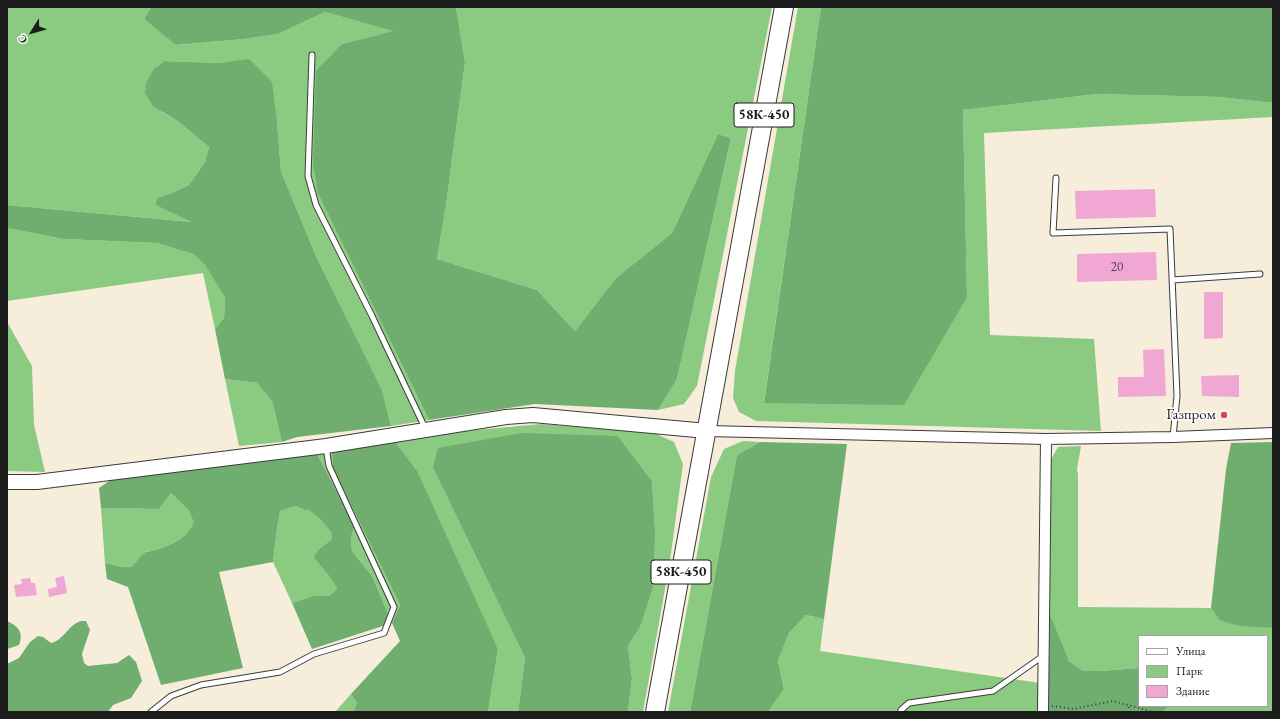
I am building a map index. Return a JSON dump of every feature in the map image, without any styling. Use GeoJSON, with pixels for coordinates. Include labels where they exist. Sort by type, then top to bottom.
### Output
{"type":"FeatureCollection","features":[{"type":"Feature","properties":{"kind":"highway","name":"58К-450"},"geometry":{"type":"LineString","coordinates":[[655,712],[784,7]]}},
{"type":"Feature","properties":{"kind":"street"},"geometry":{"type":"LineString","coordinates":[[7,482],[36,482],[326,446],[506,417],[533,416],[707,431],[1046,439],[1173,437],[1273,433]]}},
{"type":"Feature","properties":{"kind":"street"},"geometry":{"type":"LineString","coordinates":[[1043,708],[1046,439]]}},
{"type":"Feature","properties":{"kind":"lane"},"geometry":{"type":"LineString","coordinates":[[312,54],[308,176],[316,205],[372,316],[425,429]]}},
{"type":"Feature","properties":{"kind":"lane"},"geometry":{"type":"LineString","coordinates":[[1056,178],[1053,233],[1170,229],[1177,396],[1173,437]]}},
{"type":"Feature","properties":{"kind":"lane"},"geometry":{"type":"LineString","coordinates":[[1172,280],[1260,274]]}},
{"type":"Feature","properties":{"kind":"lane"},"geometry":{"type":"LineString","coordinates":[[151,712],[171,696],[201,685],[280,672],[314,654],[384,633],[394,607],[329,466],[326,446]]}},
{"type":"Feature","properties":{"kind":"lane"},"geometry":{"type":"LineString","coordinates":[[901,712],[901,710],[909,703],[993,691],[1043,656]]}},
{"type":"Feature","properties":{"kind":"path"},"geometry":{"type":"LineString","coordinates":[[1043,708],[1073,709],[1113,701],[1153,712]]}},
{"type":"Feature","properties":{"kind":"path"},"geometry":{"type":"LineString","coordinates":[[1128,705],[1128,712]]}},
{"type":"Feature","properties":{"kind":"green space"},"geometry":{"type":"Polygon","coordinates":[[[7,7],[151,7],[144,19],[177,45],[244,39],[278,34],[325,12],[394,31],[342,44],[318,194],[429,420],[391,426],[382,390],[316,256],[281,171],[277,121],[249,60],[219,63],[165,61],[162,112],[179,122],[209,147],[205,162],[189,185],[157,198],[155,205],[193,222],[7,205],[7,7]]]}},
{"type":"Feature","properties":{"kind":"green space"},"geometry":{"type":"Polygon","coordinates":[[[151,7],[456,7],[465,62],[446,205],[437,259],[537,290],[575,331],[616,278],[672,233],[718,134],[731,138],[677,379],[658,410],[535,404],[429,420],[318,194],[313,163],[316,71],[342,44],[393,31],[325,12],[278,34],[244,39],[176,45],[144,19],[151,7]]]}},
{"type":"Feature","properties":{"kind":"green space"},"geometry":{"type":"Polygon","coordinates":[[[456,7],[772,7],[697,386],[684,404],[658,410],[677,379],[731,138],[718,134],[672,233],[616,278],[575,331],[537,290],[437,259],[446,205],[465,62],[456,7]]]}},
{"type":"Feature","properties":{"kind":"green space"},"geometry":{"type":"Polygon","coordinates":[[[798,7],[821,7],[764,402],[967,297],[963,110],[1097,94],[1219,97],[1273,103],[1273,117],[984,133],[990,335],[1094,339],[1101,431],[756,421],[739,412],[733,398],[735,371],[798,7]]]}},
{"type":"Feature","properties":{"kind":"green space"},"geometry":{"type":"Polygon","coordinates":[[[821,7],[1273,7],[1273,103],[1219,97],[1097,94],[963,110],[967,297],[904,405],[764,403],[821,7]]]}},
{"type":"Feature","properties":{"kind":"green space"},"geometry":{"type":"Polygon","coordinates":[[[249,59],[272,82],[281,171],[316,256],[382,390],[391,426],[297,437],[282,442],[272,401],[257,383],[225,379],[215,329],[224,318],[225,298],[205,265],[193,254],[157,243],[63,239],[7,228],[7,205],[192,222],[155,205],[157,198],[189,185],[205,162],[209,147],[179,122],[153,106],[145,93],[146,83],[154,69],[165,61],[219,63],[249,59]]]}},
{"type":"Feature","properties":{"kind":"green space"},"geometry":{"type":"Polygon","coordinates":[[[7,228],[63,239],[157,243],[193,254],[205,265],[225,298],[224,318],[215,329],[203,273],[7,301],[7,228]]]}},
{"type":"Feature","properties":{"kind":"green space"},"geometry":{"type":"Polygon","coordinates":[[[7,322],[32,366],[34,425],[45,472],[7,471],[7,322]]]}},
{"type":"Feature","properties":{"kind":"green space"},"geometry":{"type":"Polygon","coordinates":[[[225,379],[257,383],[272,401],[282,442],[239,446],[225,379]]]}},
{"type":"Feature","properties":{"kind":"green space"},"geometry":{"type":"Polygon","coordinates":[[[541,424],[654,433],[674,442],[683,464],[670,561],[643,712],[628,712],[632,679],[628,646],[640,627],[655,529],[652,481],[618,436],[433,468],[525,658],[518,712],[488,712],[498,649],[394,441],[453,432],[541,424]]]}},
{"type":"Feature","properties":{"kind":"green space"},"geometry":{"type":"Polygon","coordinates":[[[522,433],[618,436],[652,481],[655,529],[653,587],[640,627],[628,646],[632,679],[628,712],[518,712],[525,658],[433,468],[438,448],[522,433]]]}},
{"type":"Feature","properties":{"kind":"green space"},"geometry":{"type":"Polygon","coordinates":[[[394,441],[417,471],[498,649],[488,712],[353,712],[357,703],[351,694],[400,641],[392,623],[400,605],[333,468],[332,453],[394,441]]]}},
{"type":"Feature","properties":{"kind":"green space"},"geometry":{"type":"Polygon","coordinates":[[[743,441],[760,442],[737,455],[690,712],[668,712],[711,477],[724,449],[743,441]]]}},
{"type":"Feature","properties":{"kind":"green space"},"geometry":{"type":"Polygon","coordinates":[[[760,442],[847,444],[824,619],[806,615],[789,633],[778,661],[784,689],[768,712],[690,712],[737,455],[760,442]]]}},
{"type":"Feature","properties":{"kind":"green space"},"geometry":{"type":"Polygon","coordinates":[[[1273,442],[1273,628],[1240,626],[1219,620],[1211,608],[1226,469],[1231,443],[1273,442]]]}},
{"type":"Feature","properties":{"kind":"green space"},"geometry":{"type":"Polygon","coordinates":[[[1081,446],[1077,469],[1078,607],[1211,608],[1219,620],[1273,628],[1273,712],[1163,712],[1166,708],[1172,707],[1268,707],[1268,635],[1138,635],[1138,668],[1083,671],[1069,661],[1058,638],[1050,615],[1049,463],[1058,447],[1081,446]]]}},
{"type":"Feature","properties":{"kind":"green space"},"geometry":{"type":"Polygon","coordinates":[[[332,453],[333,468],[400,605],[392,623],[372,576],[352,551],[351,537],[355,526],[317,454],[332,453]]]}},
{"type":"Feature","properties":{"kind":"green space"},"geometry":{"type":"Polygon","coordinates":[[[317,454],[355,526],[351,537],[352,551],[372,576],[392,623],[312,649],[292,603],[313,596],[329,596],[337,589],[329,576],[313,557],[319,549],[332,539],[331,532],[321,520],[310,511],[296,506],[280,511],[273,562],[219,572],[243,668],[161,685],[128,587],[107,579],[105,563],[130,567],[143,553],[167,546],[183,537],[194,522],[189,511],[171,493],[159,509],[101,508],[99,488],[112,479],[317,454]]]}},
{"type":"Feature","properties":{"kind":"green space"},"geometry":{"type":"Polygon","coordinates":[[[171,493],[189,511],[195,522],[183,537],[161,548],[143,553],[130,567],[105,563],[101,508],[159,509],[171,493]]]}},
{"type":"Feature","properties":{"kind":"green space"},"geometry":{"type":"Polygon","coordinates":[[[296,506],[310,511],[321,520],[331,532],[332,539],[319,549],[313,557],[329,576],[337,589],[329,596],[313,596],[292,603],[273,562],[280,511],[296,506]]]}},
{"type":"Feature","properties":{"kind":"green space"},"geometry":{"type":"Polygon","coordinates":[[[806,615],[824,619],[820,651],[1040,683],[1039,712],[768,712],[784,689],[778,661],[789,633],[806,615]]]}},
{"type":"Feature","properties":{"kind":"green space"},"geometry":{"type":"Polygon","coordinates":[[[1050,615],[1069,661],[1083,671],[1138,668],[1138,707],[1172,707],[1166,708],[1163,712],[1048,712],[1050,615]]]}},
{"type":"Feature","properties":{"kind":"green space"},"geometry":{"type":"Polygon","coordinates":[[[7,621],[17,627],[21,636],[19,645],[7,649],[7,621]]]}},
{"type":"Feature","properties":{"kind":"green space"},"geometry":{"type":"Polygon","coordinates":[[[81,621],[86,621],[90,630],[82,654],[84,663],[88,666],[117,663],[129,655],[136,662],[142,681],[131,698],[113,705],[108,712],[7,712],[7,664],[19,658],[30,642],[38,636],[43,637],[51,643],[55,642],[73,625],[81,621]]]}},
{"type":"Feature","properties":{"kind":"green space"},"geometry":{"type":"Polygon","coordinates":[[[351,694],[357,703],[353,712],[335,712],[351,694]]]}},
{"type":"Feature","properties":{"kind":"building"},"geometry":{"type":"Polygon","coordinates":[[[1155,189],[1156,217],[1076,219],[1075,191],[1155,189]]]}},
{"type":"Feature","properties":{"kind":"building"},"geometry":{"type":"Polygon","coordinates":[[[1156,252],[1157,280],[1077,282],[1077,254],[1156,252]]]}},
{"type":"Feature","properties":{"kind":"building"},"geometry":{"type":"Polygon","coordinates":[[[1204,292],[1223,292],[1223,338],[1204,339],[1204,292]]]}},
{"type":"Feature","properties":{"kind":"building"},"geometry":{"type":"Polygon","coordinates":[[[1164,349],[1166,396],[1118,397],[1118,377],[1144,377],[1143,350],[1164,349]]]}},
{"type":"Feature","properties":{"kind":"building"},"geometry":{"type":"Polygon","coordinates":[[[1239,375],[1239,397],[1202,396],[1201,376],[1239,375]]]}},
{"type":"Feature","properties":{"kind":"building"},"geometry":{"type":"Polygon","coordinates":[[[64,576],[67,593],[49,597],[48,589],[57,587],[55,578],[64,576]]]}},
{"type":"Feature","properties":{"kind":"building"},"geometry":{"type":"Polygon","coordinates":[[[30,578],[31,583],[35,583],[37,595],[16,597],[14,585],[22,584],[21,579],[30,578]]]}},
{"type":"Feature","properties":{"kind":"place","name":"Газпром"},"geometry":{"type":"Point","coordinates":[1224,415]}}]}
